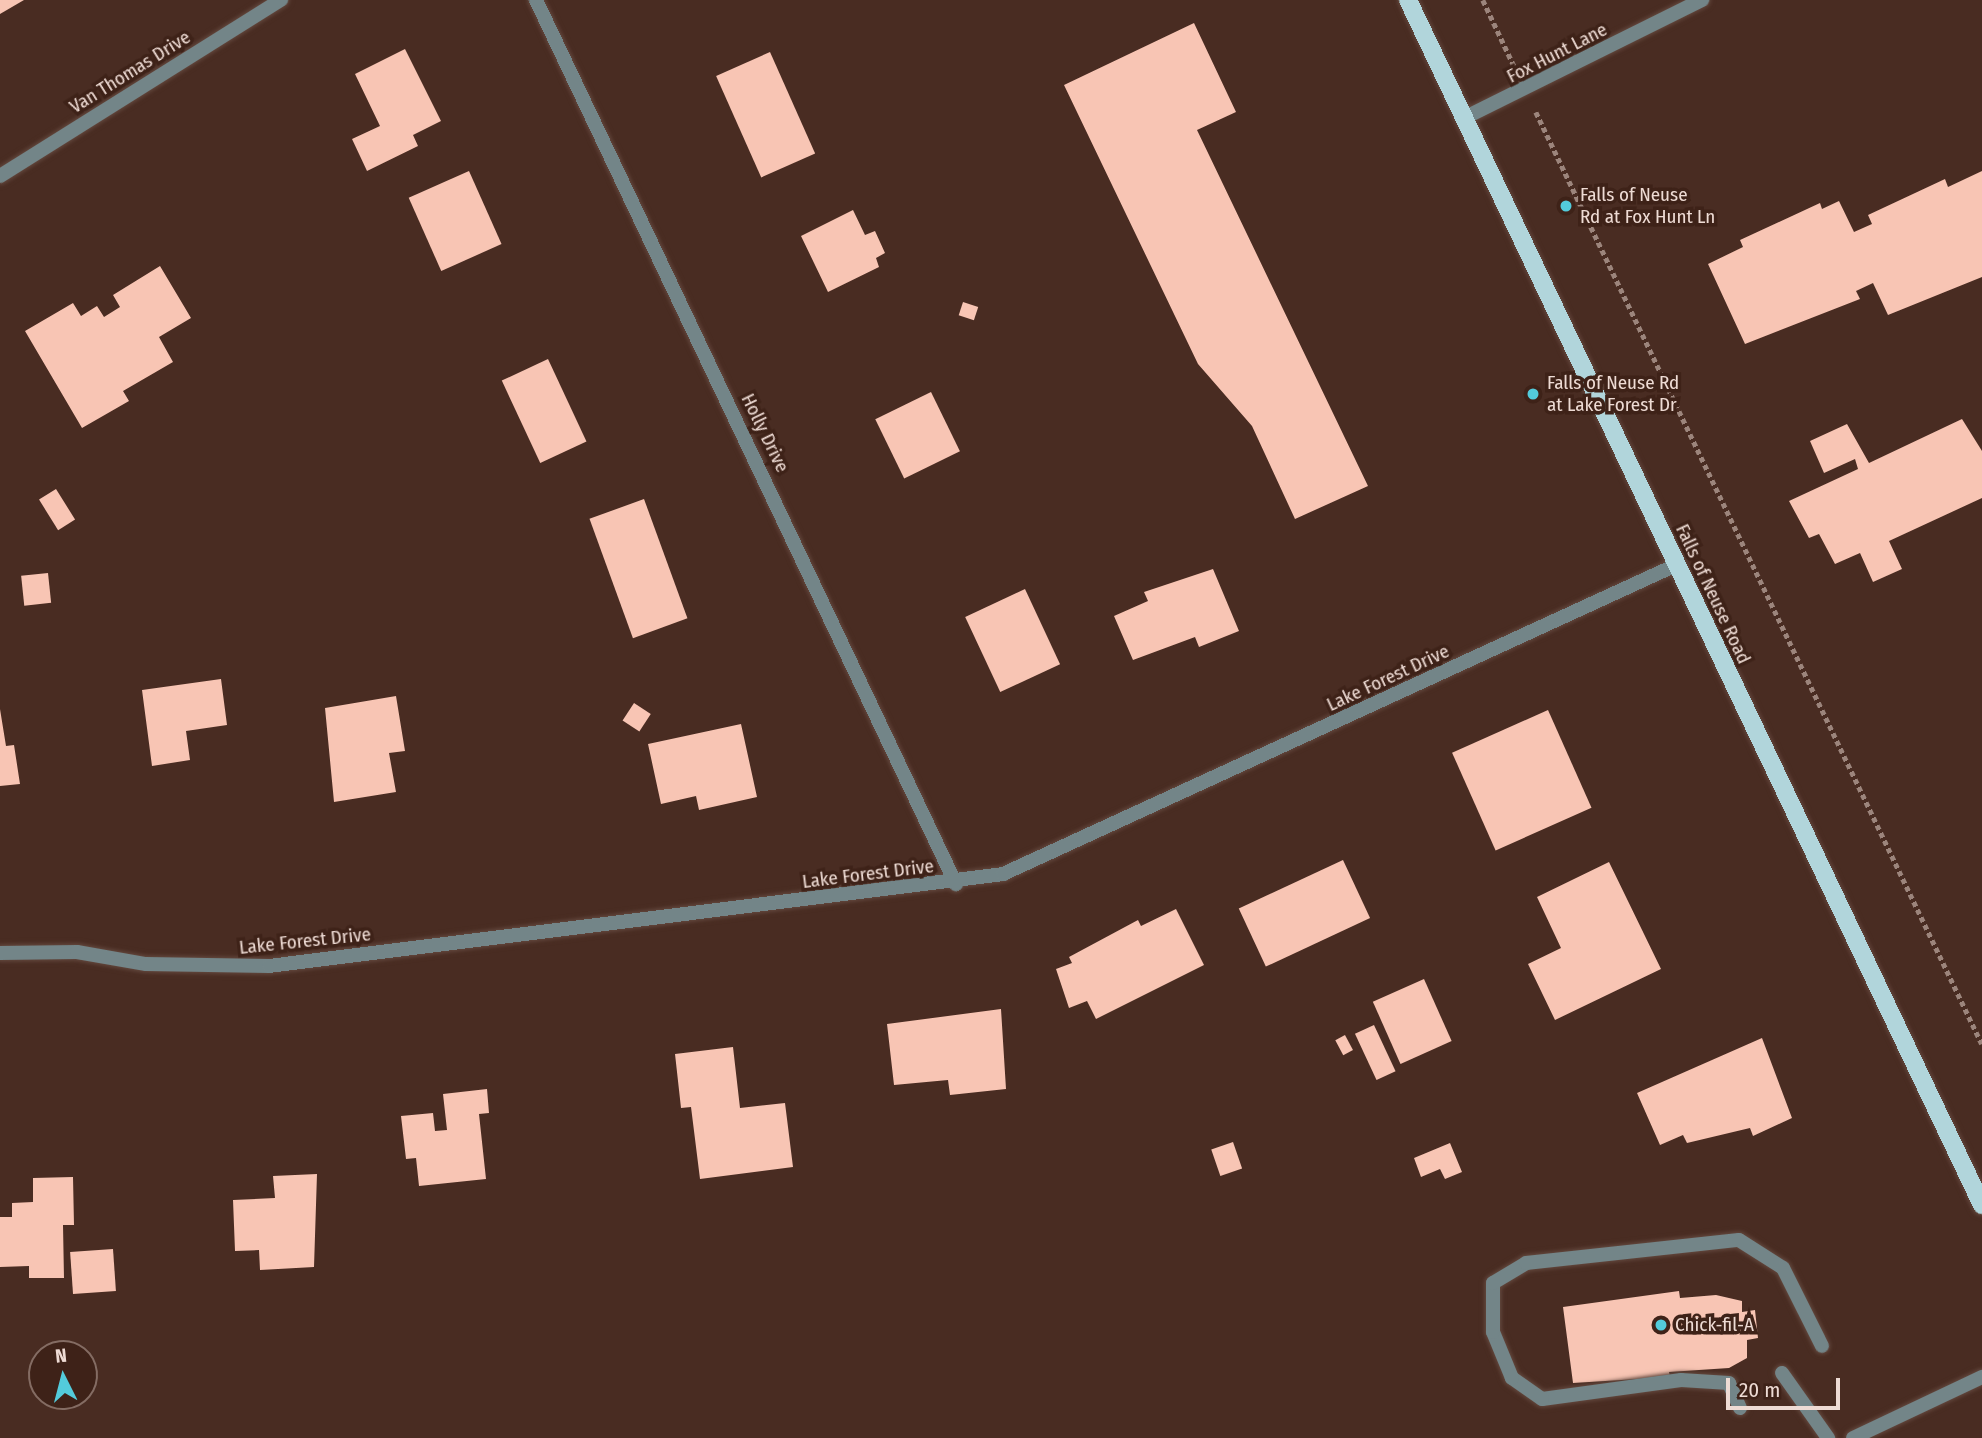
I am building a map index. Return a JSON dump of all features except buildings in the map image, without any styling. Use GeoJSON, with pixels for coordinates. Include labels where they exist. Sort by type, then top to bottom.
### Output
{"type":"FeatureCollection","features":[{"type":"Feature","properties":{"kind":"main road","name":"Falls of Neuse Road"},"geometry":{"type":"LineString","coordinates":[[1408,0],[1982,1205]]}},
{"type":"Feature","properties":{"kind":"street","name":"Van Thomas Drive"},"geometry":{"type":"LineString","coordinates":[[0,176],[281,0]]}},
{"type":"Feature","properties":{"kind":"street","name":"Holly Drive"},"geometry":{"type":"LineString","coordinates":[[536,0],[956,884]]}},
{"type":"Feature","properties":{"kind":"street","name":"Fox Hunt Lane"},"geometry":{"type":"LineString","coordinates":[[1464,118],[1702,0]]}},
{"type":"Feature","properties":{"kind":"street","name":"Lake Forest Drive"},"geometry":{"type":"LineString","coordinates":[[0,953],[78,952],[146,964],[269,966],[956,884],[1054,853],[1676,565]]}},
{"type":"Feature","properties":{"kind":"street"},"geometry":{"type":"LineString","coordinates":[[1740,1408],[1729,1383],[1681,1380],[1542,1399],[1512,1378],[1493,1332],[1493,1283],[1526,1263],[1739,1240],[1783,1268],[1822,1346]]}},
{"type":"Feature","properties":{"kind":"street"},"geometry":{"type":"LineString","coordinates":[[1782,1374],[1828,1438]]}},
{"type":"Feature","properties":{"kind":"street"},"geometry":{"type":"LineString","coordinates":[[1853,1438],[1982,1377]]}},
{"type":"Feature","properties":{"kind":"path"},"geometry":{"type":"LineString","coordinates":[[1483,0],[1508,53]]}},
{"type":"Feature","properties":{"kind":"path"},"geometry":{"type":"LineString","coordinates":[[1552,145],[1982,1044]]}},
{"type":"Feature","properties":{"kind":"place","name":"Falls of Neuse Rd at Fox Hunt Ln"},"geometry":{"type":"Point","coordinates":[1566,206]}},
{"type":"Feature","properties":{"kind":"place","name":"Falls of Neuse Rd at Lake Forest Dr"},"geometry":{"type":"Point","coordinates":[1533,394]}},
{"type":"Feature","properties":{"kind":"place","name":"Chick-fil-A"},"geometry":{"type":"Point","coordinates":[1661,1325]}}]}
